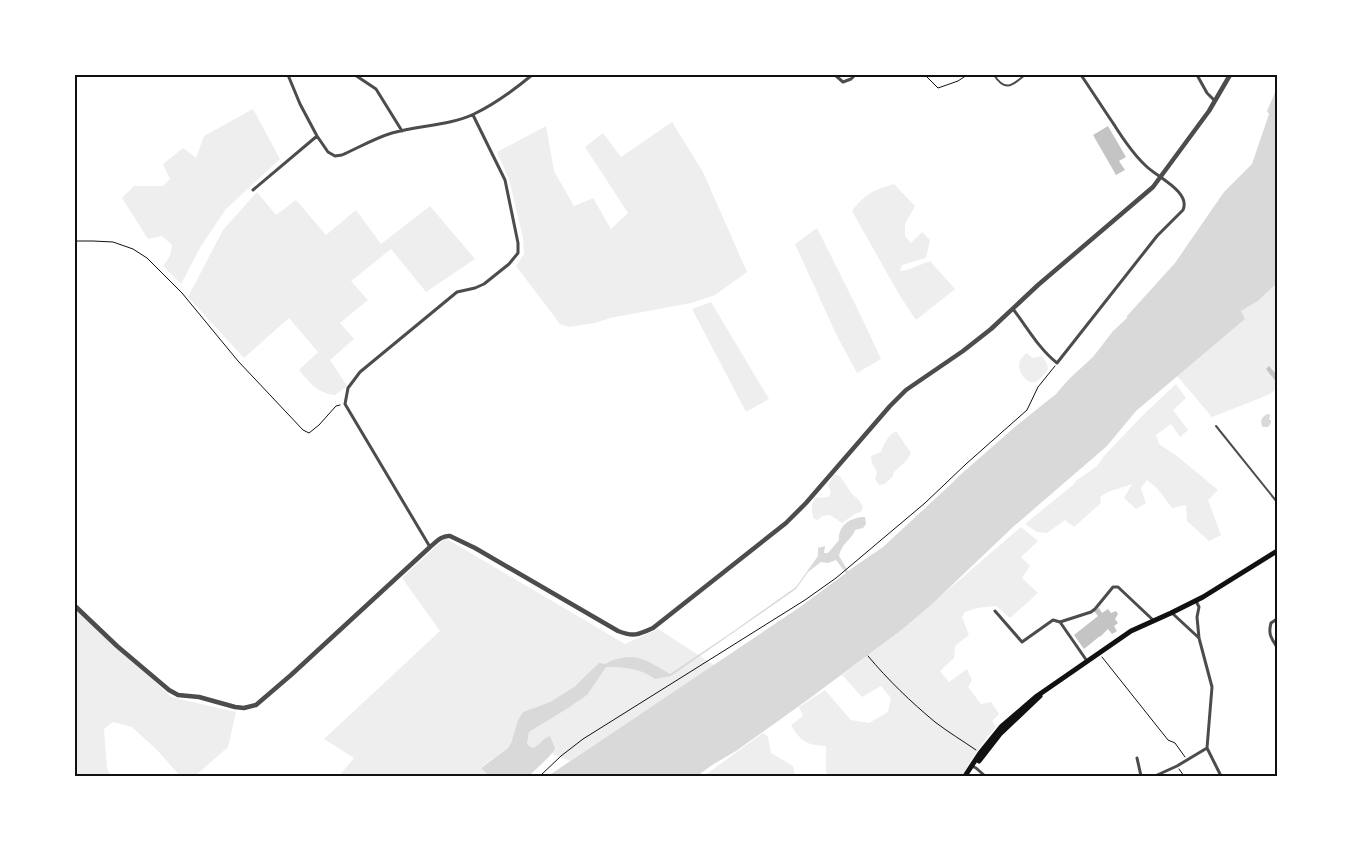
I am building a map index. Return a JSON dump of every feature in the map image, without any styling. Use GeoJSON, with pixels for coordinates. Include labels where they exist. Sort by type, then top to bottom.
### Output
{"type":"FeatureCollection","features":[{"type":"Feature","properties":{"kind":"main road"},"geometry":{"type":"LineString","coordinates":[[967,776],[980,753],[1001,727],[1037,696],[1131,631],[1196,600],[1277,551]]}},
{"type":"Feature","properties":{"kind":"main road"},"geometry":{"type":"LineString","coordinates":[[973,766],[1000,734],[1043,692]]}},
{"type":"Feature","properties":{"kind":"street"},"geometry":{"type":"LineString","coordinates":[[288,75],[297,98],[317,136],[328,152],[335,156],[342,155],[391,133],[449,122],[473,115],[513,90],[532,75]]}},
{"type":"Feature","properties":{"kind":"street"},"geometry":{"type":"LineString","coordinates":[[355,75],[376,90],[402,131]]}},
{"type":"Feature","properties":{"kind":"street"},"geometry":{"type":"LineString","coordinates":[[835,75],[843,82],[855,75]]}},
{"type":"Feature","properties":{"kind":"street"},"geometry":{"type":"LineString","coordinates":[[1013,309],[1049,357],[1057,363],[1157,236],[1183,210],[1185,205],[1185,200],[1172,186],[1153,173],[1133,153],[1081,75]]}},
{"type":"Feature","properties":{"kind":"street"},"geometry":{"type":"LineString","coordinates":[[1197,75],[1207,93],[1215,100]]}},
{"type":"Feature","properties":{"kind":"street"},"geometry":{"type":"LineString","coordinates":[[75,606],[117,646],[169,690],[178,695],[199,697],[244,708],[256,705],[430,547],[446,536],[450,536],[475,548],[627,634],[637,635],[653,628],[786,523],[906,390],[991,329],[1038,285],[1152,187],[1195,130],[1230,75]]}},
{"type":"Feature","properties":{"kind":"street"},"geometry":{"type":"LineString","coordinates":[[430,547],[345,404],[348,388],[360,372],[458,292],[484,284],[509,264],[518,252],[518,243],[505,180],[473,115]]}},
{"type":"Feature","properties":{"kind":"street"},"geometry":{"type":"LineString","coordinates":[[253,190],[317,136]]}},
{"type":"Feature","properties":{"kind":"street"},"geometry":{"type":"LineString","coordinates":[[995,611],[1022,642],[1053,620],[1060,622],[1090,612],[1095,609],[1113,587],[1118,587],[1153,620]]}},
{"type":"Feature","properties":{"kind":"street"},"geometry":{"type":"LineString","coordinates":[[1196,600],[1199,607],[1197,617],[1199,638],[1212,687],[1207,748],[1221,776]]}},
{"type":"Feature","properties":{"kind":"street"},"geometry":{"type":"LineString","coordinates":[[1171,613],[1199,638]]}},
{"type":"Feature","properties":{"kind":"street"},"geometry":{"type":"LineString","coordinates":[[1277,619],[1271,623],[1269,630],[1270,637],[1277,647]]}},
{"type":"Feature","properties":{"kind":"street"},"geometry":{"type":"LineString","coordinates":[[1060,622],[1087,661]]}},
{"type":"Feature","properties":{"kind":"street"},"geometry":{"type":"LineString","coordinates":[[1155,776],[1188,761],[1207,748]]}},
{"type":"Feature","properties":{"kind":"street"},"geometry":{"type":"LineString","coordinates":[[1137,758],[1141,776]]}},
{"type":"Feature","properties":{"kind":"street"},"geometry":{"type":"LineString","coordinates":[[973,766],[985,776]]}},
{"type":"Feature","properties":{"kind":"lane"},"geometry":{"type":"LineString","coordinates":[[994,75],[999,83],[1004,86],[1008,86],[1026,75]]}},
{"type":"Feature","properties":{"kind":"lane"},"geometry":{"type":"LineString","coordinates":[[1216,426],[1277,502]]}},
{"type":"Feature","properties":{"kind":"path"},"geometry":{"type":"LineString","coordinates":[[925,75],[938,88],[958,81],[967,75]]}},
{"type":"Feature","properties":{"kind":"path"},"geometry":{"type":"LineString","coordinates":[[75,241],[113,242],[133,249],[147,258],[182,293],[238,361],[302,430],[309,433],[336,406],[345,404]]}},
{"type":"Feature","properties":{"kind":"path"},"geometry":{"type":"LineString","coordinates":[[540,776],[583,739],[805,600],[836,578],[926,503],[966,464],[1027,410],[1038,387],[1057,363]]}},
{"type":"Feature","properties":{"kind":"path"},"geometry":{"type":"LineString","coordinates":[[1101,654],[1168,740],[1175,743],[1188,761]]}},
{"type":"Feature","properties":{"kind":"path"},"geometry":{"type":"LineString","coordinates":[[868,656],[906,696],[936,723],[980,753]]}},
{"type":"Feature","properties":{"kind":"path"},"geometry":{"type":"LineString","coordinates":[[1177,766],[1184,776]]}},
{"type":"Feature","properties":{"kind":"shaded area"},"geometry":{"type":"Polygon","coordinates":[[[1277,88],[1277,283],[1258,301],[1241,311],[1245,319],[1136,411],[1107,446],[1013,527],[931,605],[899,632],[806,701],[736,751],[697,776],[548,776],[800,607],[846,573],[836,560],[828,563],[821,562],[808,572],[796,589],[671,676],[655,679],[644,672],[632,669],[606,667],[587,695],[529,732],[527,744],[532,748],[550,736],[555,749],[529,776],[489,776],[481,768],[508,748],[518,720],[523,712],[550,702],[574,687],[599,663],[605,664],[623,658],[638,658],[670,674],[796,587],[818,556],[818,548],[825,546],[824,553],[828,553],[839,540],[843,526],[850,520],[865,517],[866,524],[863,528],[855,530],[839,556],[848,571],[883,547],[959,476],[1056,394],[1093,357],[1113,331],[1127,318],[1175,263],[1224,192],[1252,164],[1269,114],[1267,111],[1277,88]]]}},
{"type":"Feature","properties":{"kind":"shaded area"},"geometry":{"type":"Polygon","coordinates":[[[253,109],[280,159],[226,209],[201,246],[181,284],[163,266],[170,256],[172,245],[162,236],[148,239],[122,198],[134,186],[163,186],[170,179],[163,164],[183,148],[196,158],[204,136],[253,109]]]}},
{"type":"Feature","properties":{"kind":"shaded area"},"geometry":{"type":"Polygon","coordinates":[[[672,122],[703,172],[747,272],[715,295],[691,303],[610,318],[595,323],[569,327],[560,324],[516,266],[524,254],[523,238],[509,179],[497,152],[546,126],[554,171],[574,206],[593,198],[611,229],[628,213],[585,147],[603,133],[621,157],[672,122]]]}},
{"type":"Feature","properties":{"kind":"shaded area"},"geometry":{"type":"Polygon","coordinates":[[[894,184],[915,206],[905,224],[905,236],[911,243],[922,232],[930,240],[926,258],[902,265],[900,271],[930,261],[955,289],[916,320],[900,296],[852,211],[870,193],[894,184]]]}},
{"type":"Feature","properties":{"kind":"shaded area"},"geometry":{"type":"Polygon","coordinates":[[[257,192],[276,215],[296,200],[326,235],[356,210],[381,244],[430,206],[475,259],[426,292],[391,249],[351,281],[368,300],[340,323],[354,339],[330,360],[347,386],[335,395],[329,394],[314,387],[299,370],[318,352],[289,318],[244,358],[188,297],[223,230],[257,192]]]}},
{"type":"Feature","properties":{"kind":"shaded area"},"geometry":{"type":"Polygon","coordinates":[[[817,228],[881,359],[857,373],[836,334],[795,244],[817,228]]]}},
{"type":"Feature","properties":{"kind":"shaded area"},"geometry":{"type":"Polygon","coordinates":[[[1277,283],[1277,389],[1268,395],[1212,417],[1177,376],[1245,319],[1241,311],[1258,301],[1277,283]]]}},
{"type":"Feature","properties":{"kind":"shaded area"},"geometry":{"type":"Polygon","coordinates":[[[711,302],[769,399],[746,412],[692,309],[711,302]]]}},
{"type":"Feature","properties":{"kind":"shaded area"},"geometry":{"type":"Polygon","coordinates":[[[1027,353],[1032,358],[1042,356],[1047,364],[1048,369],[1046,372],[1033,382],[1025,378],[1019,369],[1019,363],[1027,353]]]}},
{"type":"Feature","properties":{"kind":"shaded area"},"geometry":{"type":"Polygon","coordinates":[[[1176,384],[1186,398],[1173,410],[1188,430],[1180,437],[1171,424],[1156,435],[1159,444],[1177,456],[1218,490],[1208,500],[1221,535],[1209,541],[1187,521],[1186,505],[1172,508],[1157,488],[1147,480],[1141,488],[1146,503],[1136,509],[1124,498],[1132,484],[1108,492],[1100,497],[1101,503],[1074,527],[1065,520],[1047,533],[1037,532],[1025,524],[1077,480],[1097,466],[1143,415],[1176,384]]]}},
{"type":"Feature","properties":{"kind":"shaded area"},"geometry":{"type":"Polygon","coordinates":[[[1268,414],[1270,415],[1269,420],[1271,420],[1271,423],[1268,427],[1263,427],[1262,419],[1268,414]]]}},
{"type":"Feature","properties":{"kind":"shaded area"},"geometry":{"type":"Polygon","coordinates":[[[896,431],[911,453],[885,484],[879,485],[875,479],[877,472],[871,456],[881,452],[887,440],[896,431]]]}},
{"type":"Feature","properties":{"kind":"shaded area"},"geometry":{"type":"Polygon","coordinates":[[[835,474],[840,476],[852,494],[859,500],[863,507],[861,512],[842,523],[830,515],[822,516],[818,520],[814,519],[812,508],[815,498],[829,497],[831,492],[828,485],[835,474]]]}},
{"type":"Feature","properties":{"kind":"shaded area"},"geometry":{"type":"Polygon","coordinates":[[[1021,527],[1038,541],[1021,557],[1030,566],[1022,578],[1038,593],[1010,618],[996,606],[977,608],[965,612],[962,617],[969,635],[955,646],[954,658],[940,671],[949,682],[967,669],[972,680],[968,687],[981,704],[991,702],[999,714],[992,721],[996,727],[973,757],[962,776],[829,776],[826,773],[826,746],[805,742],[791,725],[803,716],[799,707],[825,690],[851,720],[869,723],[888,712],[891,698],[881,686],[862,697],[842,675],[899,632],[1021,527]]]}},
{"type":"Feature","properties":{"kind":"shaded area"},"geometry":{"type":"Polygon","coordinates":[[[445,538],[625,644],[658,629],[714,665],[570,761],[552,754],[555,749],[544,738],[537,747],[532,748],[527,744],[529,732],[565,710],[600,663],[574,687],[550,702],[523,712],[518,720],[508,748],[481,767],[489,776],[339,776],[354,758],[324,739],[440,631],[402,578],[445,538]]]}},
{"type":"Feature","properties":{"kind":"shaded area"},"geometry":{"type":"Polygon","coordinates":[[[75,606],[171,697],[236,712],[228,747],[195,776],[180,776],[158,751],[132,727],[113,722],[104,729],[107,768],[111,776],[75,776],[75,606]]]}},
{"type":"Feature","properties":{"kind":"shaded area"},"geometry":{"type":"Polygon","coordinates":[[[763,733],[768,737],[771,753],[793,766],[795,776],[704,776],[763,733]]]}},
{"type":"Feature","properties":{"kind":"building"},"geometry":{"type":"Polygon","coordinates":[[[1108,126],[1126,157],[1119,161],[1125,170],[1116,175],[1093,135],[1108,126]]]}},
{"type":"Feature","properties":{"kind":"building"},"geometry":{"type":"Polygon","coordinates":[[[1269,366],[1277,375],[1277,383],[1266,369],[1269,366]]]}},
{"type":"Feature","properties":{"kind":"building"},"geometry":{"type":"Polygon","coordinates":[[[1099,608],[1102,613],[1108,609],[1111,613],[1116,611],[1118,614],[1115,619],[1118,623],[1114,626],[1117,631],[1112,634],[1108,629],[1084,649],[1074,635],[1098,616],[1094,611],[1099,608]]]}}]}
